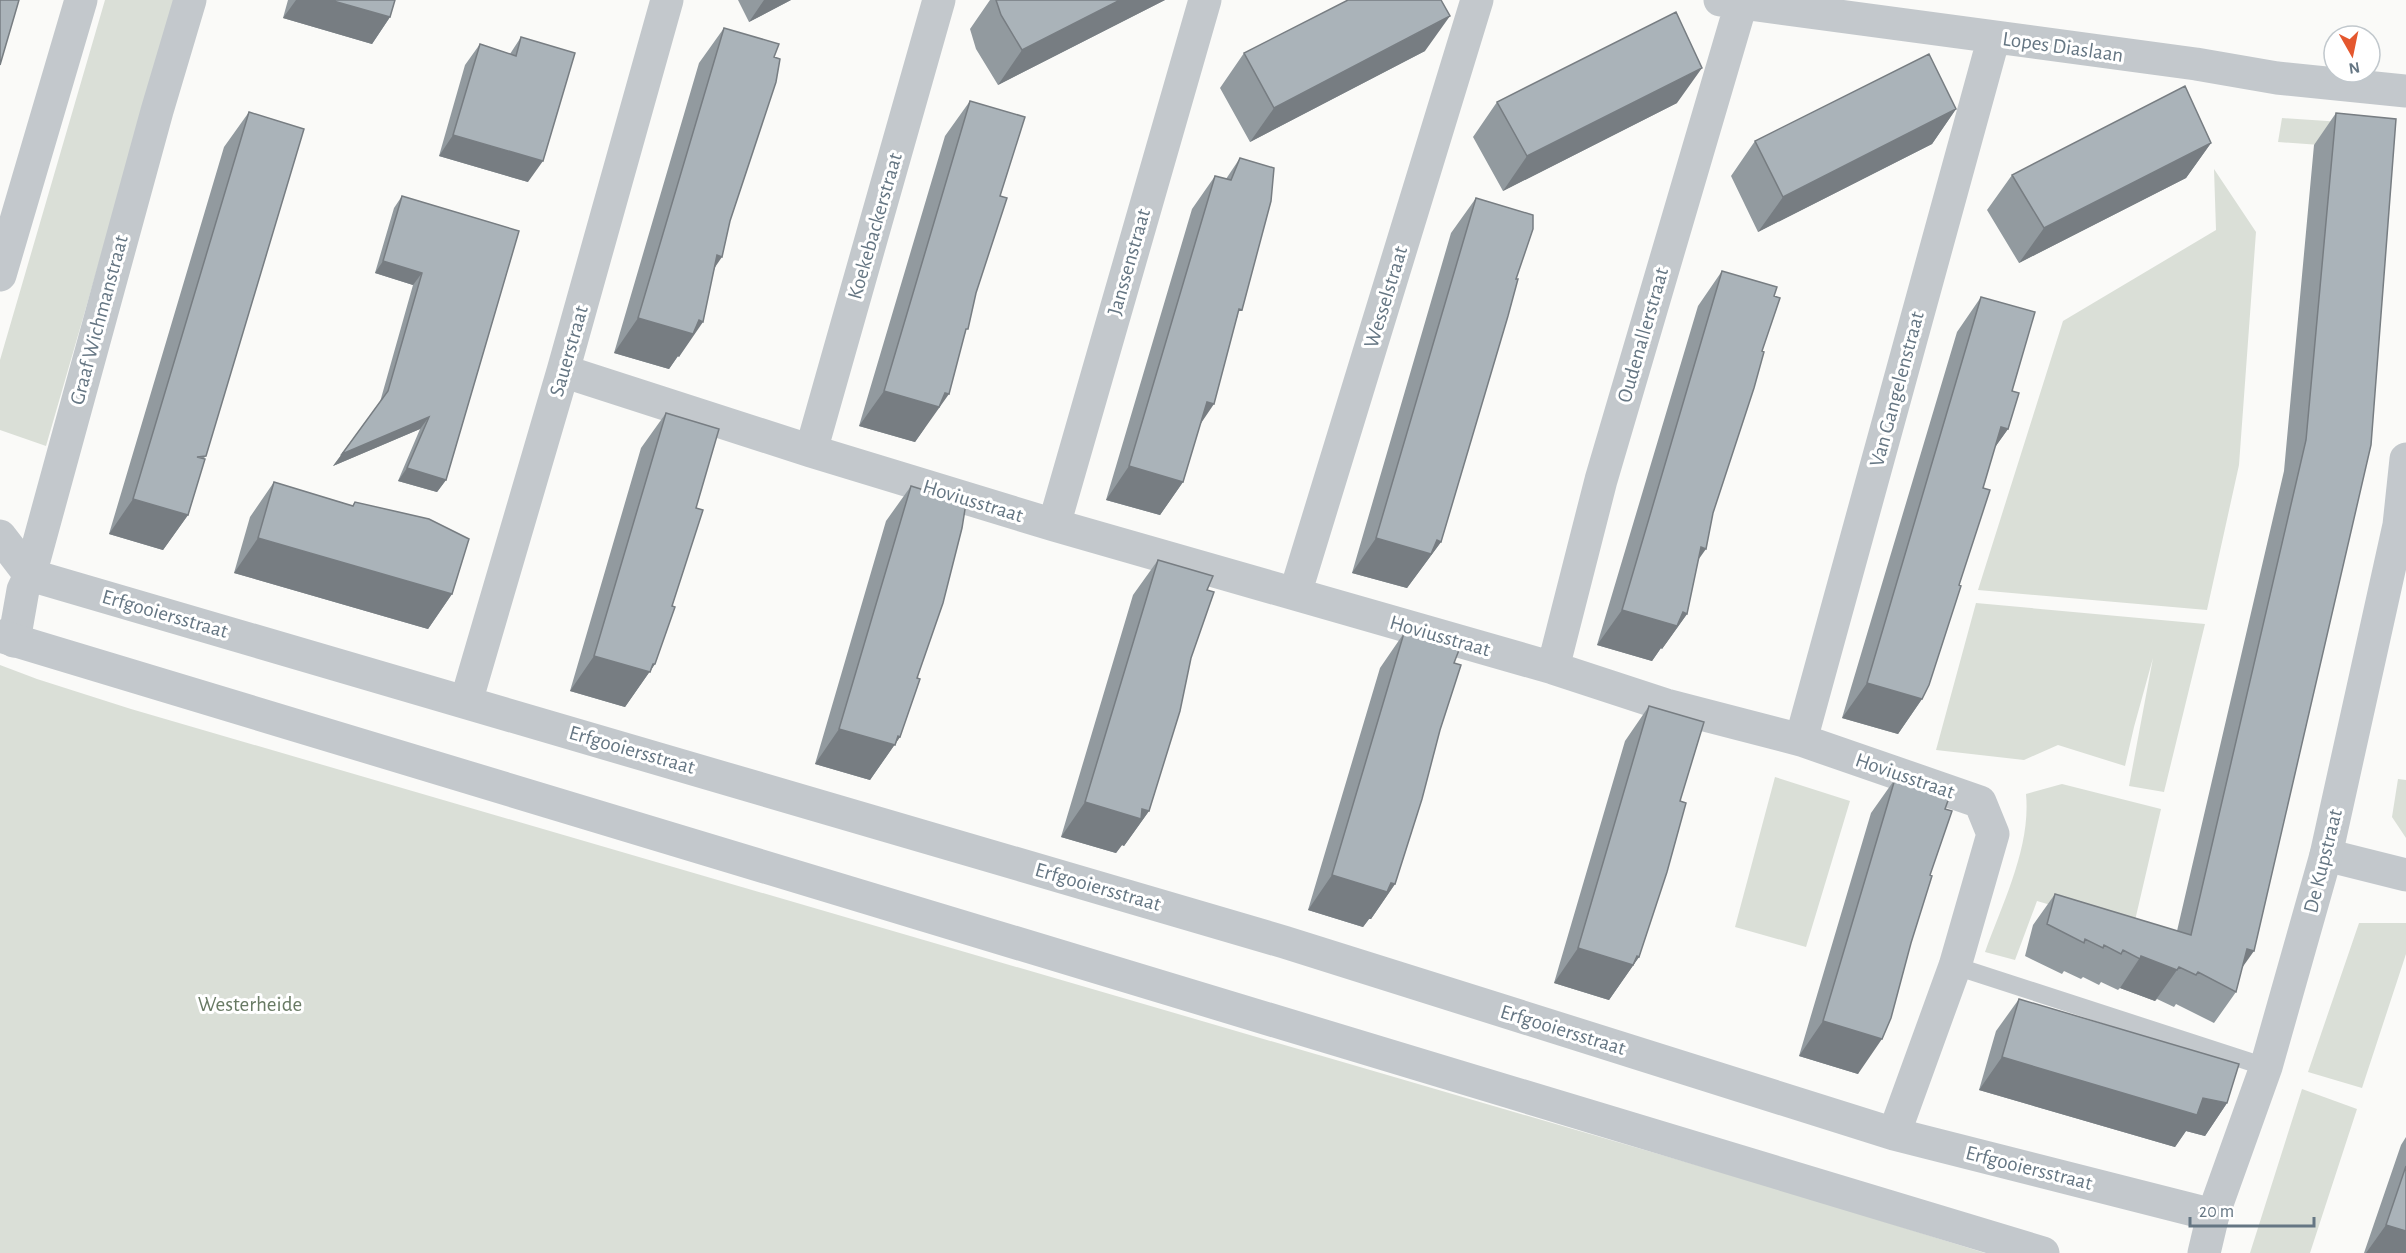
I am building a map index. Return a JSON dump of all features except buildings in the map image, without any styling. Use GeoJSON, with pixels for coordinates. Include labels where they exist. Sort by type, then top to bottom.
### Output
{"type":"FeatureCollection","features":[{"type":"Feature","properties":{"kind":"street"},"geometry":{"type":"LineString","coordinates":[[0,275],[81,0]]}},
{"type":"Feature","properties":{"kind":"street","name":"Graaf Wichmanstraat"},"geometry":{"type":"LineString","coordinates":[[7,638],[30,575],[157,111],[190,0]]}},
{"type":"Feature","properties":{"kind":"street","name":"Sauerstraat"},"geometry":{"type":"LineString","coordinates":[[466,702],[668,0]]}},
{"type":"Feature","properties":{"kind":"street","name":"Koekebackerstraat"},"geometry":{"type":"LineString","coordinates":[[811,451],[939,0]]}},
{"type":"Feature","properties":{"kind":"street","name":"Janssenstraat"},"geometry":{"type":"LineString","coordinates":[[1054,525],[1205,0]]}},
{"type":"Feature","properties":{"kind":"street","name":"Wesselstraat"},"geometry":{"type":"LineString","coordinates":[[1294,594],[1477,0]]}},
{"type":"Feature","properties":{"kind":"street","name":"Lopes Diaslaan"},"geometry":{"type":"LineString","coordinates":[[1730,2],[2277,78],[2406,91]]}},
{"type":"Feature","properties":{"kind":"street","name":"Oudenallerstraat"},"geometry":{"type":"LineString","coordinates":[[1552,668],[1600,480],[1730,2]]}},
{"type":"Feature","properties":{"kind":"street","name":"Van Gangelenstraat"},"geometry":{"type":"LineString","coordinates":[[1801,740],[1994,37]]}},
{"type":"Feature","properties":{"kind":"street","name":"Hoviusstraat"},"geometry":{"type":"LineString","coordinates":[[563,371],[811,451],[1054,525],[1552,668],[1666,705],[1801,740],[1980,802],[1993,834],[1955,966],[1894,1134]]}},
{"type":"Feature","properties":{"kind":"street","name":"De Kupstraat"},"geometry":{"type":"LineString","coordinates":[[2204,1253],[2213,1215],[2266,1067],[2326,855],[2399,525],[2406,459]]}},
{"type":"Feature","properties":{"kind":"street"},"geometry":{"type":"LineString","coordinates":[[0,536],[30,575]]}},
{"type":"Feature","properties":{"kind":"street","name":"Erfgooiersstraat"},"geometry":{"type":"LineString","coordinates":[[30,575],[1274,939],[1894,1134],[2213,1215]]}},
{"type":"Feature","properties":{"kind":"street"},"geometry":{"type":"LineString","coordinates":[[7,638],[2043,1253]]}},
{"type":"Feature","properties":{"kind":"street"},"geometry":{"type":"LineString","coordinates":[[2326,855],[2406,875]]}},
{"type":"Feature","properties":{"kind":"lane"},"geometry":{"type":"LineString","coordinates":[[1955,966],[2266,1067]]}},
{"type":"Feature","properties":{"kind":"green space"},"geometry":{"type":"Polygon","coordinates":[[[105,0],[175,0],[46,446],[0,430],[0,360],[105,0]]]}},
{"type":"Feature","properties":{"kind":"green space"},"geometry":{"type":"Polygon","coordinates":[[[2282,118],[2357,123],[2361,148],[2278,142],[2282,118]]]}},
{"type":"Feature","properties":{"kind":"green space"},"geometry":{"type":"Polygon","coordinates":[[[2214,169],[2256,232],[2239,465],[2207,610],[1978,590],[2063,321],[2216,230],[2214,169]]]}},
{"type":"Feature","properties":{"kind":"green space"},"geometry":{"type":"Polygon","coordinates":[[[1976,603],[2205,624],[2164,792],[2129,786],[2153,658],[2125,766],[2058,745],[2024,760],[1936,750],[1976,603]]]}},
{"type":"Feature","properties":{"kind":"green space","name":"Westerheide"},"geometry":{"type":"Polygon","coordinates":[[[0,665],[131,709],[1789,1192],[1985,1253],[0,1253],[0,665]]]}},
{"type":"Feature","properties":{"kind":"green space"},"geometry":{"type":"Polygon","coordinates":[[[1775,777],[1850,801],[1806,947],[1735,927],[1775,777]]]}},
{"type":"Feature","properties":{"kind":"green space"},"geometry":{"type":"Polygon","coordinates":[[[2398,779],[2406,780],[2406,838],[2392,817],[2398,779]]]}},
{"type":"Feature","properties":{"kind":"green space"},"geometry":{"type":"Polygon","coordinates":[[[2062,784],[2161,809],[2133,929],[2037,901],[2015,960],[1985,952],[2020,854],[2026,814],[2026,794],[2062,784]]]}},
{"type":"Feature","properties":{"kind":"green space"},"geometry":{"type":"Polygon","coordinates":[[[2359,923],[2406,923],[2406,954],[2362,1088],[2308,1072],[2359,923]]]}},
{"type":"Feature","properties":{"kind":"green space"},"geometry":{"type":"Polygon","coordinates":[[[2302,1089],[2357,1109],[2310,1253],[2250,1253],[2302,1089]]]}}]}
